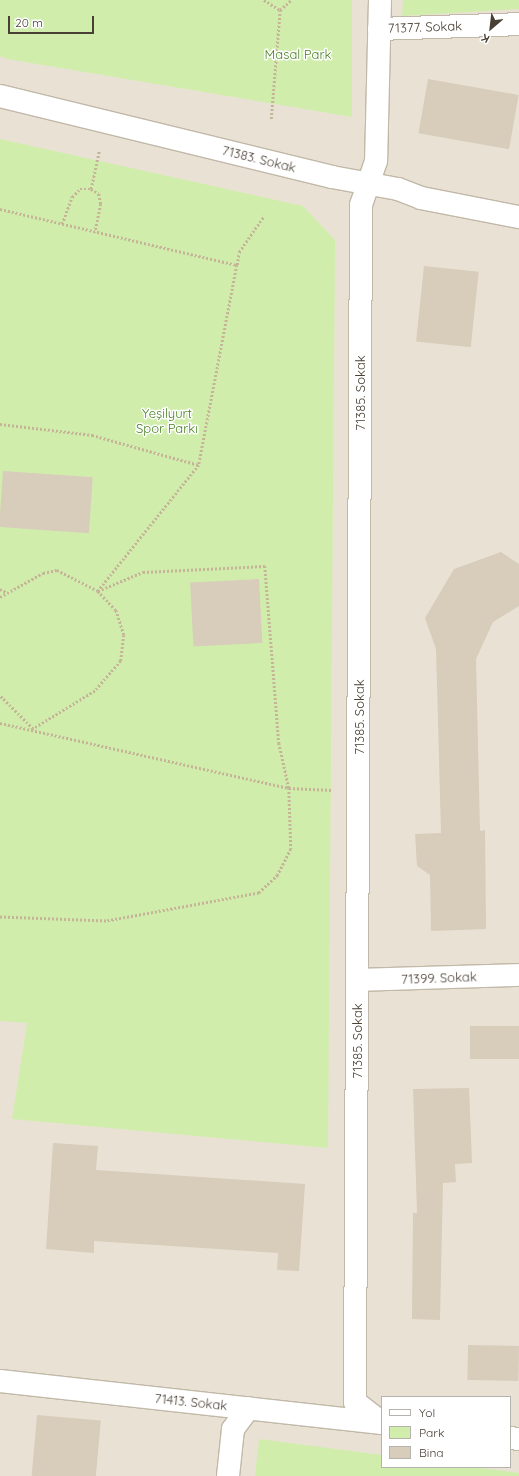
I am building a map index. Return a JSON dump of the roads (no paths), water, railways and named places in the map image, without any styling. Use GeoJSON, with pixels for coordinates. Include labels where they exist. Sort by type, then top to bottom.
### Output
{"type":"FeatureCollection","features":[{"type":"Feature","properties":{"kind":"street","name":"71385. Sokak"},"geometry":{"type":"LineString","coordinates":[[380,0],[376,161],[361,213],[359,980],[355,1402],[381,1422]]}},
{"type":"Feature","properties":{"kind":"street","name":"71377. Sokak"},"geometry":{"type":"LineString","coordinates":[[379,29],[519,24]]}},
{"type":"Feature","properties":{"kind":"street","name":"71383. Sokak"},"geometry":{"type":"LineString","coordinates":[[0,96],[332,177],[369,182],[398,189],[421,198],[519,217]]}},
{"type":"Feature","properties":{"kind":"street","name":"71399. Sokak"},"geometry":{"type":"LineString","coordinates":[[359,980],[519,975]]}},
{"type":"Feature","properties":{"kind":"street","name":"71413. Sokak"},"geometry":{"type":"LineString","coordinates":[[0,1381],[381,1423]]}},
{"type":"Feature","properties":{"kind":"street"},"geometry":{"type":"LineString","coordinates":[[228,1476],[233,1429],[249,1408]]}},
{"type":"Feature","properties":{"kind":"park label","name":"Masal Park"},"geometry":{"type":"Point","coordinates":[298,54]}},
{"type":"Feature","properties":{"kind":"park label","name":"Yeşilyurt Spor Parkı"},"geometry":{"type":"Point","coordinates":[167,422]}}]}
